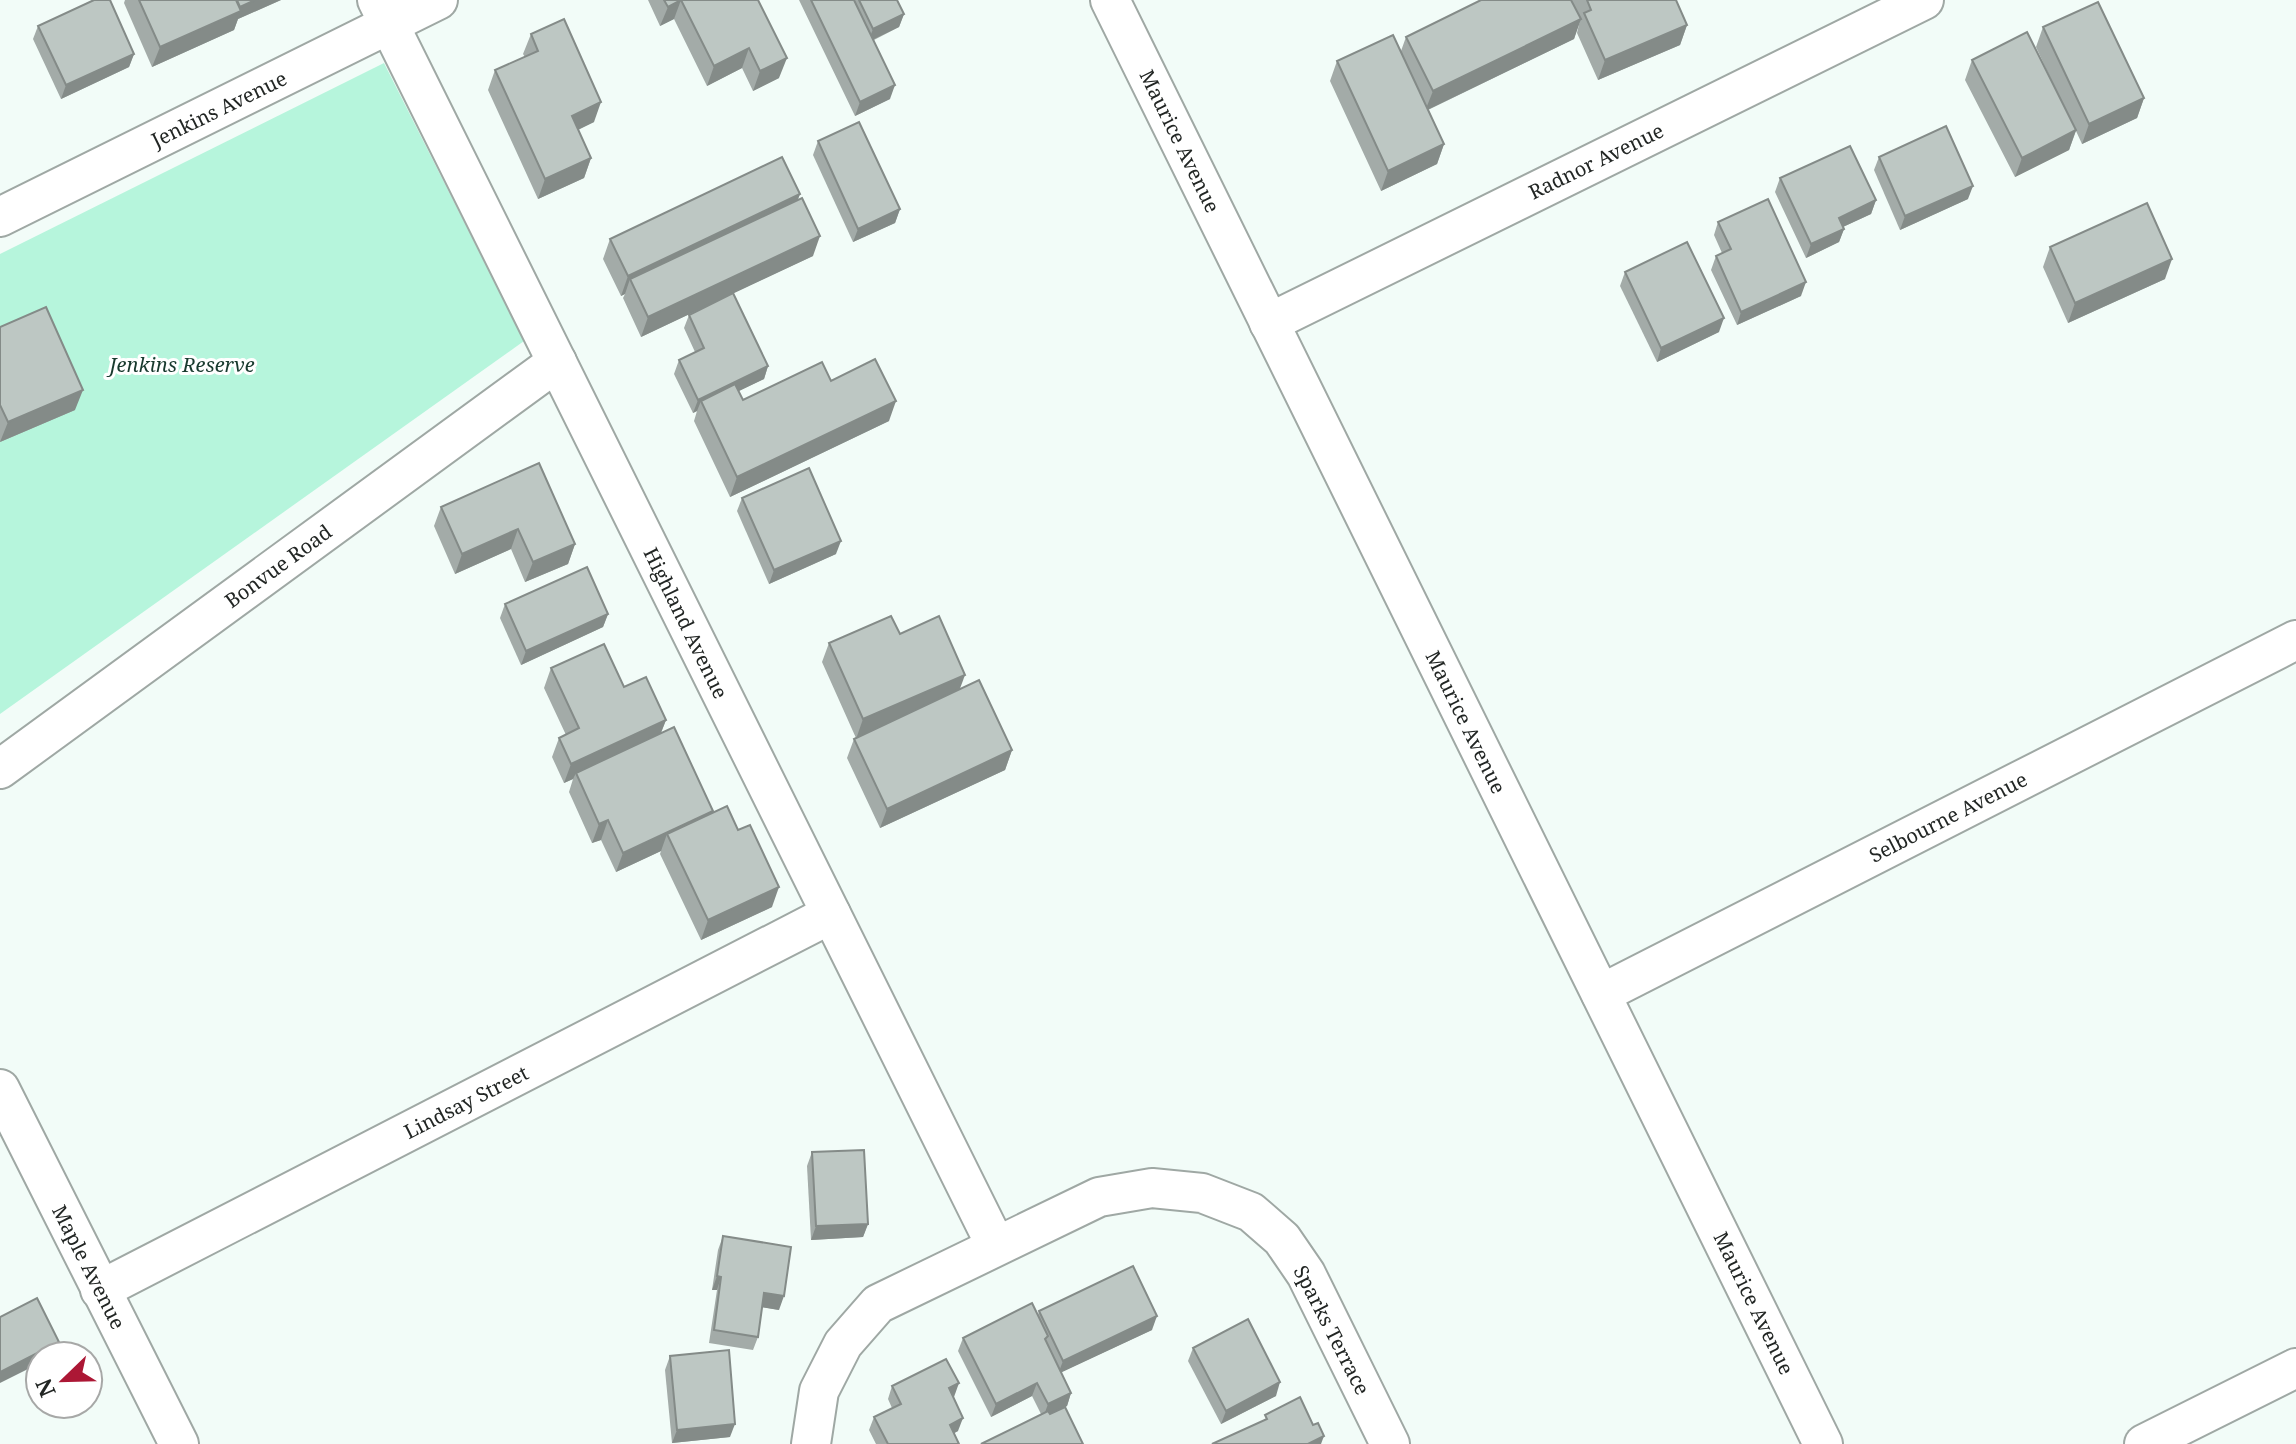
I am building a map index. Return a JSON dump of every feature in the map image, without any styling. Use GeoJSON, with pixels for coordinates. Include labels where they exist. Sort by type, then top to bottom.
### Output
{"type":"FeatureCollection","features":[{"type":"Feature","properties":{"kind":"street","name":"Jenkins Avenue"},"geometry":{"type":"LineString","coordinates":[[0,217],[383,12],[438,0]]}},
{"type":"Feature","properties":{"kind":"street","name":"Maurice Avenue"},"geometry":{"type":"LineString","coordinates":[[1110,0],[1823,1444]]}},
{"type":"Feature","properties":{"kind":"street","name":"Radnor Avenue"},"geometry":{"type":"LineString","coordinates":[[1269,323],[1924,0]]}},
{"type":"Feature","properties":{"kind":"street","name":"Highland Avenue"},"geometry":{"type":"LineString","coordinates":[[383,12],[996,1246]]}},
{"type":"Feature","properties":{"kind":"street","name":"Bonvue Road"},"geometry":{"type":"LineString","coordinates":[[0,769],[557,362]]}},
{"type":"Feature","properties":{"kind":"street","name":"Selbourne Avenue"},"geometry":{"type":"LineString","coordinates":[[1601,994],[2296,640]]}},
{"type":"Feature","properties":{"kind":"street","name":"Lindsay Street"},"geometry":{"type":"LineString","coordinates":[[100,1290],[831,914]]}},
{"type":"Feature","properties":{"kind":"street","name":"Maple Avenue"},"geometry":{"type":"LineString","coordinates":[[0,1089],[179,1444]]}},
{"type":"Feature","properties":{"kind":"street","name":"Sparks Terrace"},"geometry":{"type":"LineString","coordinates":[[811,1444],[819,1391],[843,1344],[878,1304],[1099,1197],[1152,1188],[1202,1193],[1251,1212],[1282,1239],[1306,1274],[1390,1444]]}},
{"type":"Feature","properties":{"kind":"street"},"geometry":{"type":"LineString","coordinates":[[2144,1444],[2296,1368]]}},
{"type":"Feature","properties":{"kind":"green space","name":"Jenkins Reserve"},"geometry":{"type":"Polygon","coordinates":[[[384,63],[524,341],[0,714],[0,254],[384,63]]]}},
{"type":"Feature","properties":{"kind":"building"},"geometry":{"type":"Polygon","coordinates":[[[94,0],[110,0],[134,54],[66,85],[38,26],[94,0]]]}},
{"type":"Feature","properties":{"kind":"building"},"geometry":{"type":"Polygon","coordinates":[[[139,0],[236,0],[241,11],[160,47],[139,0]]]}},
{"type":"Feature","properties":{"kind":"building"},"geometry":{"type":"Polygon","coordinates":[[[237,0],[255,0],[240,7],[237,0]]]}},
{"type":"Feature","properties":{"kind":"building"},"geometry":{"type":"Polygon","coordinates":[[[664,0],[681,0],[668,7],[664,0]]]}},
{"type":"Feature","properties":{"kind":"building"},"geometry":{"type":"Polygon","coordinates":[[[681,0],[758,0],[787,58],[760,71],[749,48],[714,66],[681,0]]]}},
{"type":"Feature","properties":{"kind":"building"},"geometry":{"type":"Polygon","coordinates":[[[811,0],[854,0],[895,85],[860,102],[811,0]]]}},
{"type":"Feature","properties":{"kind":"building"},"geometry":{"type":"Polygon","coordinates":[[[859,0],[897,0],[904,14],[873,29],[859,0]]]}},
{"type":"Feature","properties":{"kind":"building"},"geometry":{"type":"Polygon","coordinates":[[[1481,0],[1571,0],[1581,19],[1433,91],[1406,37],[1481,0]]]}},
{"type":"Feature","properties":{"kind":"building"},"geometry":{"type":"Polygon","coordinates":[[[1587,0],[1676,0],[1687,25],[1605,60],[1584,13],[1591,10],[1587,0]]]}},
{"type":"Feature","properties":{"kind":"building"},"geometry":{"type":"Polygon","coordinates":[[[2098,2],[2144,98],[2089,124],[2043,27],[2098,2]]]}},
{"type":"Feature","properties":{"kind":"building"},"geometry":{"type":"Polygon","coordinates":[[[564,19],[601,102],[572,116],[591,158],[545,179],[495,70],[538,51],[531,34],[564,19]]]}},
{"type":"Feature","properties":{"kind":"building"},"geometry":{"type":"Polygon","coordinates":[[[2027,32],[2076,130],[2022,158],[1972,60],[2027,32]]]}},
{"type":"Feature","properties":{"kind":"building"},"geometry":{"type":"Polygon","coordinates":[[[1393,35],[1444,144],[1388,171],[1337,61],[1393,35]]]}},
{"type":"Feature","properties":{"kind":"building"},"geometry":{"type":"Polygon","coordinates":[[[859,122],[900,209],[858,229],[818,141],[859,122]]]}},
{"type":"Feature","properties":{"kind":"building"},"geometry":{"type":"Polygon","coordinates":[[[1946,126],[1973,186],[1905,216],[1879,157],[1946,126]]]}},
{"type":"Feature","properties":{"kind":"building"},"geometry":{"type":"Polygon","coordinates":[[[1850,146],[1876,200],[1839,218],[1844,229],[1811,244],[1780,178],[1850,146]]]}},
{"type":"Feature","properties":{"kind":"building"},"geometry":{"type":"Polygon","coordinates":[[[782,157],[800,194],[628,276],[610,239],[782,157]]]}},
{"type":"Feature","properties":{"kind":"building"},"geometry":{"type":"Polygon","coordinates":[[[802,198],[820,236],[648,317],[630,279],[802,198]]]}},
{"type":"Feature","properties":{"kind":"building"},"geometry":{"type":"Polygon","coordinates":[[[1768,199],[1806,282],[1741,312],[1716,256],[1731,249],[1718,222],[1768,199]]]}},
{"type":"Feature","properties":{"kind":"building"},"geometry":{"type":"Polygon","coordinates":[[[2147,203],[2172,259],[2075,303],[2050,247],[2147,203]]]}},
{"type":"Feature","properties":{"kind":"building"},"geometry":{"type":"Polygon","coordinates":[[[1687,242],[1724,318],[1661,348],[1625,272],[1687,242]]]}},
{"type":"Feature","properties":{"kind":"building"},"geometry":{"type":"Polygon","coordinates":[[[733,293],[768,366],[698,400],[679,360],[704,348],[689,315],[733,293]]]}},
{"type":"Feature","properties":{"kind":"building"},"geometry":{"type":"Polygon","coordinates":[[[46,307],[83,390],[8,422],[0,405],[0,327],[46,307]]]}},
{"type":"Feature","properties":{"kind":"building"},"geometry":{"type":"Polygon","coordinates":[[[875,359],[896,401],[737,477],[701,401],[735,384],[743,400],[822,362],[831,381],[875,359]]]}},
{"type":"Feature","properties":{"kind":"building"},"geometry":{"type":"Polygon","coordinates":[[[539,463],[575,544],[533,562],[518,529],[462,554],[441,507],[539,463]]]}},
{"type":"Feature","properties":{"kind":"building"},"geometry":{"type":"Polygon","coordinates":[[[809,468],[841,541],[774,570],[742,498],[809,468]]]}},
{"type":"Feature","properties":{"kind":"building"},"geometry":{"type":"Polygon","coordinates":[[[587,567],[608,614],[526,651],[505,604],[587,567]]]}},
{"type":"Feature","properties":{"kind":"building"},"geometry":{"type":"Polygon","coordinates":[[[891,616],[900,634],[939,616],[965,675],[863,719],[829,643],[891,616]]]}},
{"type":"Feature","properties":{"kind":"building"},"geometry":{"type":"Polygon","coordinates":[[[604,644],[624,687],[646,677],[666,720],[571,764],[559,738],[579,728],[551,668],[604,644]]]}},
{"type":"Feature","properties":{"kind":"building"},"geometry":{"type":"Polygon","coordinates":[[[979,680],[1012,750],[887,809],[854,739],[979,680]]]}},
{"type":"Feature","properties":{"kind":"building"},"geometry":{"type":"Polygon","coordinates":[[[674,727],[713,811],[623,853],[608,820],[599,824],[576,773],[674,727]]]}},
{"type":"Feature","properties":{"kind":"building"},"geometry":{"type":"Polygon","coordinates":[[[727,806],[738,830],[750,825],[779,887],[708,920],[667,834],[727,806]]]}},
{"type":"Feature","properties":{"kind":"building"},"geometry":{"type":"Polygon","coordinates":[[[864,1150],[868,1224],[816,1226],[812,1152],[864,1150]]]}},
{"type":"Feature","properties":{"kind":"building"},"geometry":{"type":"Polygon","coordinates":[[[723,1236],[791,1247],[784,1296],[764,1293],[758,1337],[714,1330],[723,1236]]]}},
{"type":"Feature","properties":{"kind":"building"},"geometry":{"type":"Polygon","coordinates":[[[1133,1266],[1157,1316],[1063,1361],[1039,1311],[1133,1266]]]}},
{"type":"Feature","properties":{"kind":"building"},"geometry":{"type":"Polygon","coordinates":[[[37,1298],[58,1340],[24,1340],[24,1360],[0,1372],[0,1317],[37,1298]]]}},
{"type":"Feature","properties":{"kind":"building"},"geometry":{"type":"Polygon","coordinates":[[[1032,1303],[1071,1393],[1048,1404],[1037,1383],[996,1404],[963,1338],[1032,1303]]]}},
{"type":"Feature","properties":{"kind":"building"},"geometry":{"type":"Polygon","coordinates":[[[1248,1319],[1280,1382],[1226,1411],[1193,1348],[1248,1319]]]}},
{"type":"Feature","properties":{"kind":"building"},"geometry":{"type":"Polygon","coordinates":[[[729,1350],[735,1424],[677,1430],[670,1356],[729,1350]]]}},
{"type":"Feature","properties":{"kind":"building"},"geometry":{"type":"Polygon","coordinates":[[[946,1359],[959,1383],[949,1388],[963,1418],[950,1425],[959,1444],[888,1444],[874,1417],[901,1404],[892,1386],[946,1359]]]}},
{"type":"Feature","properties":{"kind":"building"},"geometry":{"type":"Polygon","coordinates":[[[1300,1397],[1313,1425],[1318,1423],[1324,1436],[1308,1444],[1212,1444],[1267,1419],[1265,1415],[1300,1397]]]}},
{"type":"Feature","properties":{"kind":"building"},"geometry":{"type":"Polygon","coordinates":[[[1065,1407],[1083,1444],[981,1444],[1048,1411],[1050,1414],[1065,1407]]]}}]}
